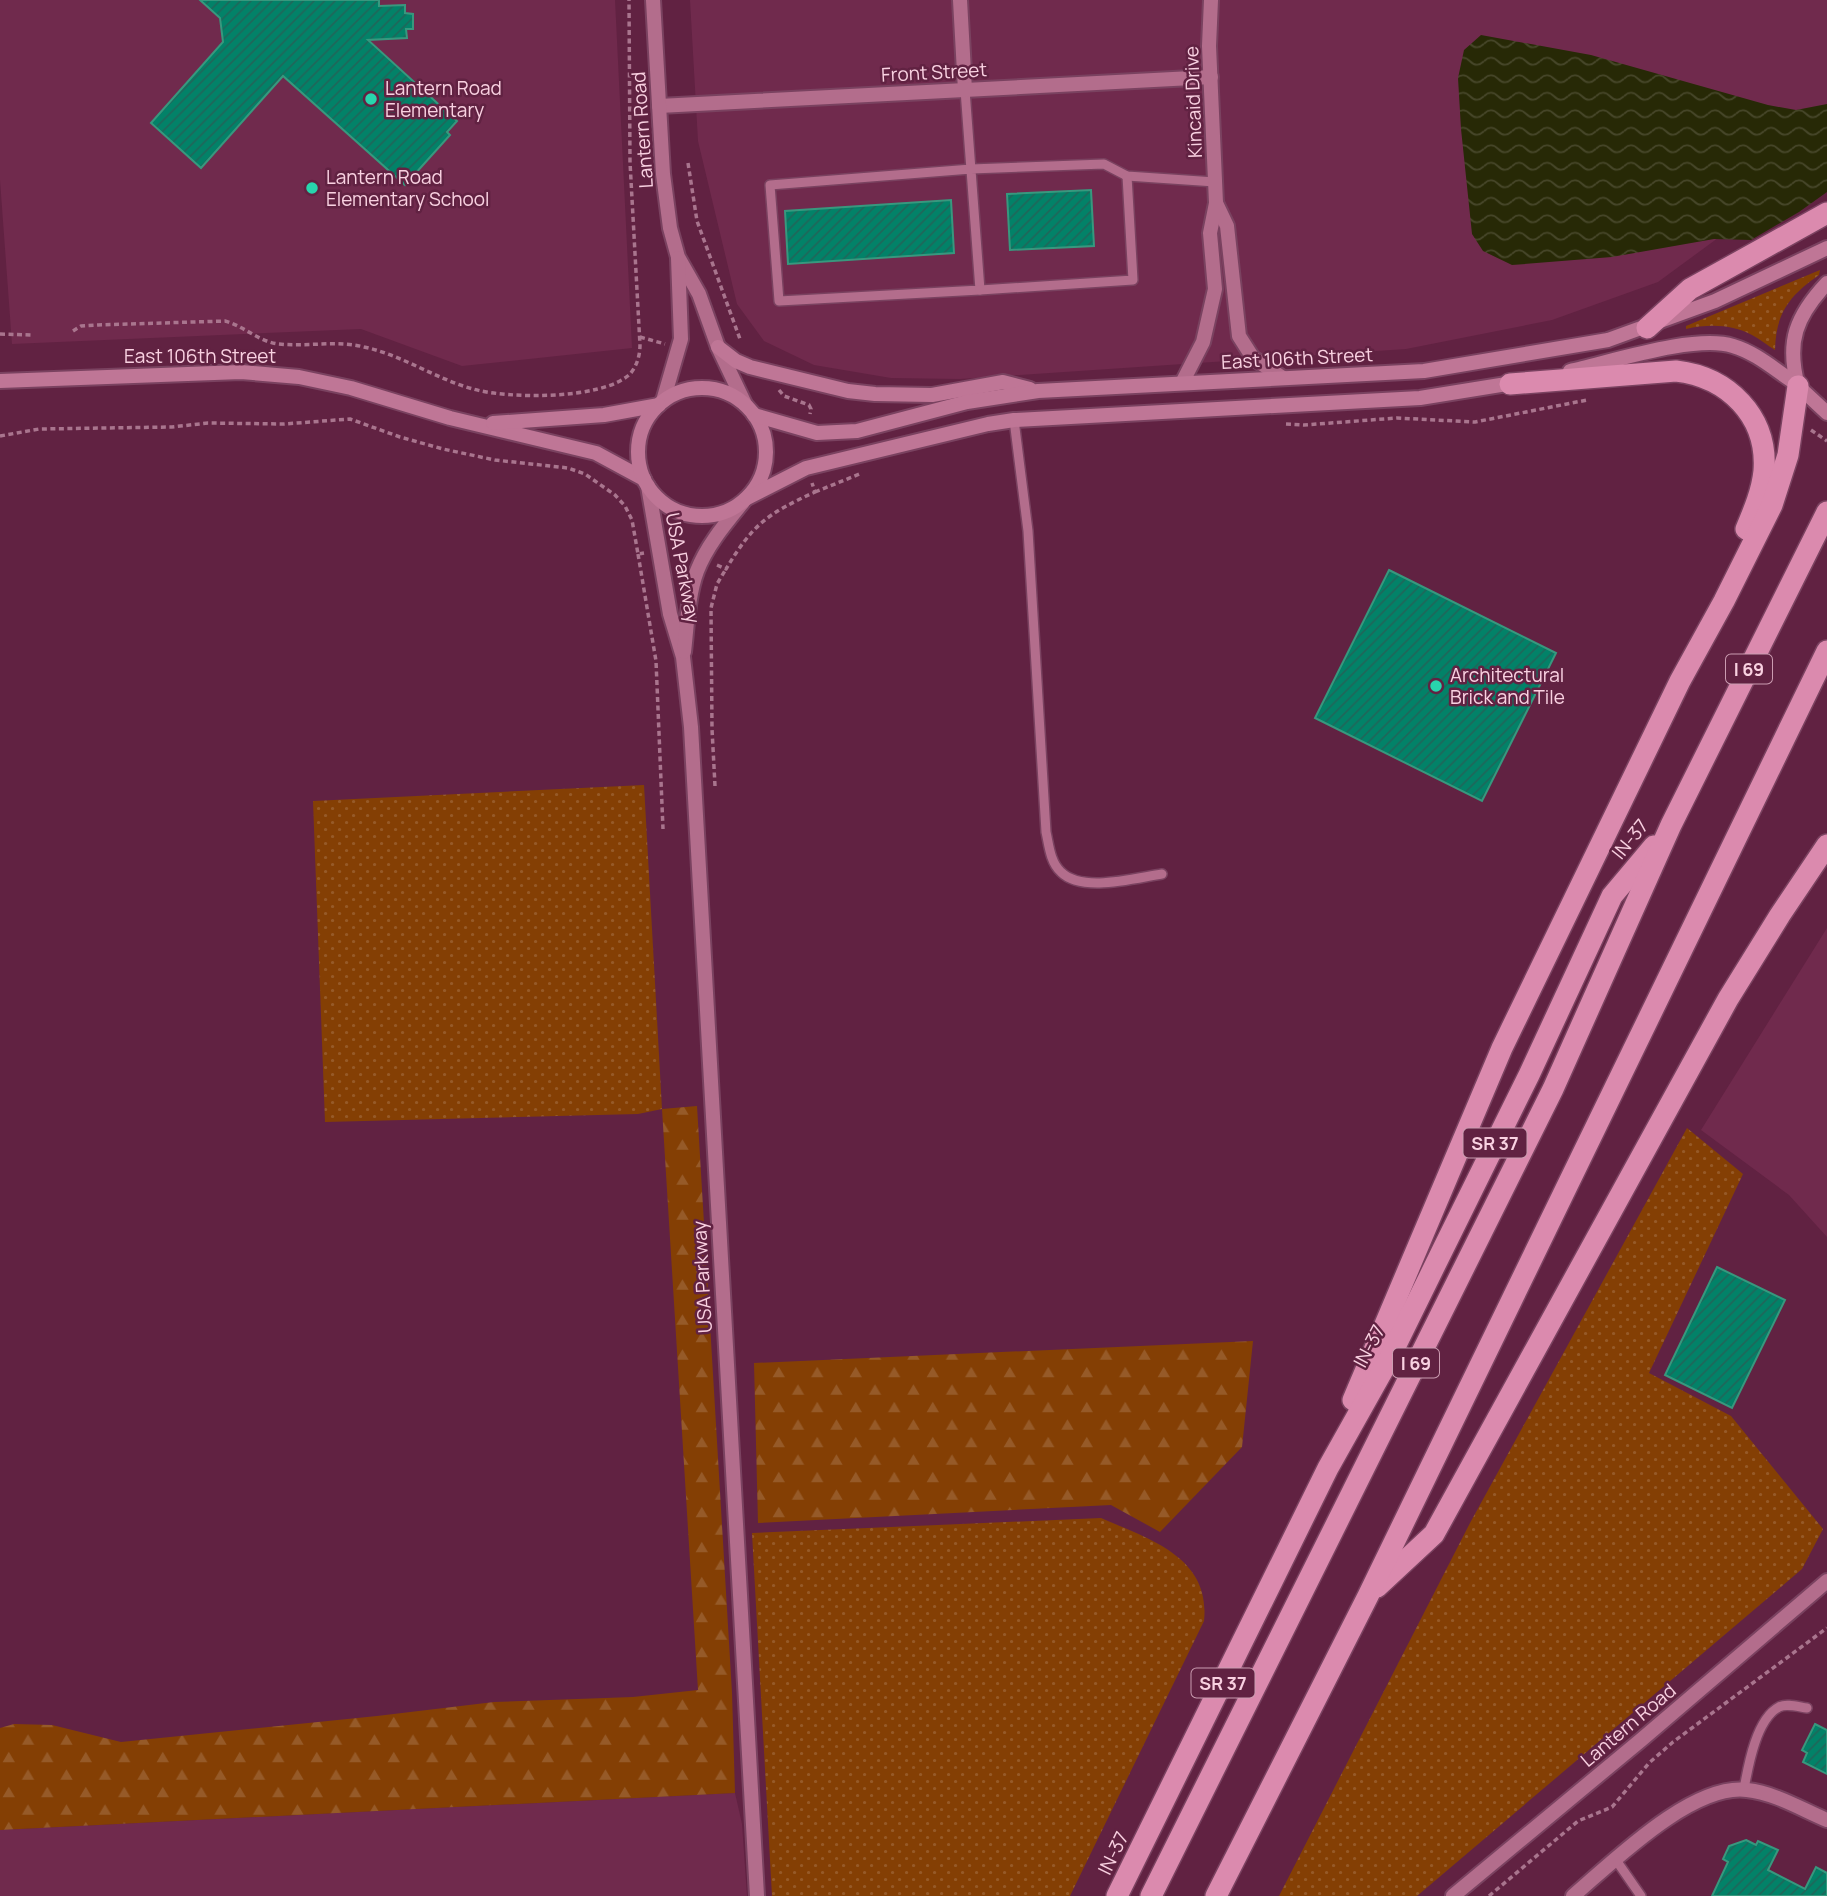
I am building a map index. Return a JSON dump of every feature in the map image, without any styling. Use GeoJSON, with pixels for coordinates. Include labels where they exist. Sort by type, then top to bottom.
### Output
{"type":"FeatureCollection","features":[{"type":"Feature","properties":{"kind":"highway"},"geometry":{"type":"LineString","coordinates":[[1647,328],[1690,289],[1827,213]]}},
{"type":"Feature","properties":{"kind":"highway"},"geometry":{"type":"LineString","coordinates":[[1328,1468],[1359,1384],[1502,1048],[1680,681],[1758,499],[1764,470],[1755,422],[1743,404],[1732,393],[1695,373],[1653,372],[1510,384]]}},
{"type":"Feature","properties":{"kind":"highway"},"geometry":{"type":"LineString","coordinates":[[1680,681],[1772,505],[1788,455],[1798,385]]}},
{"type":"Feature","properties":{"kind":"highway","name":"I 69"},"geometry":{"type":"LineString","coordinates":[[1151,1896],[1553,1089],[1671,825],[1827,512]]}},
{"type":"Feature","properties":{"kind":"highway"},"geometry":{"type":"LineString","coordinates":[[1216,1896],[1368,1595],[1827,651]]}},
{"type":"Feature","properties":{"kind":"highway","name":"IN-37"},"geometry":{"type":"LineString","coordinates":[[1117,1896],[1328,1468],[1394,1349],[1529,1075],[1612,896],[1671,825]]}},
{"type":"Feature","properties":{"kind":"highway"},"geometry":{"type":"LineString","coordinates":[[1368,1595],[1434,1534],[1728,999],[1827,845]]}},
{"type":"Feature","properties":{"kind":"main road","name":"East 106th Street"},"geometry":{"type":"LineString","coordinates":[[750,409],[817,433],[857,431],[967,402],[1038,391],[1424,371],[1608,340],[1647,328],[1740,290],[1827,248]]}},
{"type":"Feature","properties":{"kind":"main road"},"geometry":{"type":"LineString","coordinates":[[1798,385],[1793,351],[1798,321],[1811,300],[1827,283]]}},
{"type":"Feature","properties":{"kind":"main road"},"geometry":{"type":"LineString","coordinates":[[745,500],[760,479],[766,458],[764,435],[750,409],[726,393],[705,388],[683,391],[661,403],[640,434],[638,457],[646,483],[662,502],[671,509],[692,515],[724,512],[806,468],[988,424],[1014,420],[1420,398],[1510,384],[1686,344],[1722,343],[1747,351],[1798,385],[1827,413]]}},
{"type":"Feature","properties":{"kind":"main road"},"geometry":{"type":"LineString","coordinates":[[718,347],[736,361],[750,367],[848,391],[932,395],[1003,382],[1038,391]]}},
{"type":"Feature","properties":{"kind":"main road","name":"East 106th Street"},"geometry":{"type":"LineString","coordinates":[[0,381],[269,373],[326,382],[596,453],[646,483]]}},
{"type":"Feature","properties":{"kind":"main road","name":"East 106th Street"},"geometry":{"type":"LineString","coordinates":[[478,424],[604,415],[661,403]]}},
{"type":"Feature","properties":{"kind":"street","name":"Lantern Road"},"geometry":{"type":"LineString","coordinates":[[653,0],[665,197],[678,257],[681,339],[661,403]]}},
{"type":"Feature","properties":{"kind":"street"},"geometry":{"type":"LineString","coordinates":[[960,0],[965,90]]}},
{"type":"Feature","properties":{"kind":"street","name":"Kincaid Drive"},"geometry":{"type":"LineString","coordinates":[[1182,383],[1203,342],[1215,289],[1210,233],[1216,203],[1209,46],[1211,0]]}},
{"type":"Feature","properties":{"kind":"street","name":"Front Street"},"geometry":{"type":"LineString","coordinates":[[659,106],[1211,77]]}},
{"type":"Feature","properties":{"kind":"street","name":"Kincaid Drive"},"geometry":{"type":"LineString","coordinates":[[1216,203],[1227,226],[1240,336],[1254,358],[1283,378]]}},
{"type":"Feature","properties":{"kind":"street","name":"Lantern Road"},"geometry":{"type":"LineString","coordinates":[[678,257],[699,294],[718,347],[750,409]]}},
{"type":"Feature","properties":{"kind":"street","name":"USA Parkway"},"geometry":{"type":"LineString","coordinates":[[646,483],[668,604],[683,657],[691,727],[757,1896]]}},
{"type":"Feature","properties":{"kind":"street","name":"USA Parkway"},"geometry":{"type":"LineString","coordinates":[[683,657],[698,569],[710,546],[745,500]]}},
{"type":"Feature","properties":{"kind":"street","name":"Lantern Road"},"geometry":{"type":"LineString","coordinates":[[1453,1896],[1642,1740],[1827,1581]]}},
{"type":"Feature","properties":{"kind":"street"},"geometry":{"type":"LineString","coordinates":[[1573,1896],[1643,1837],[1687,1806],[1726,1791],[1744,1789],[1765,1793],[1827,1820]]}},
{"type":"Feature","properties":{"kind":"lane"},"geometry":{"type":"LineString","coordinates":[[965,90],[980,290]]}},
{"type":"Feature","properties":{"kind":"lane"},"geometry":{"type":"LineString","coordinates":[[1128,176],[1133,280],[779,301],[770,185],[971,169],[1104,163],[1128,176],[1215,182]]}},
{"type":"Feature","properties":{"kind":"lane"},"geometry":{"type":"LineString","coordinates":[[1014,420],[1028,531],[1046,832],[1052,858],[1061,872],[1085,883],[1162,874]]}},
{"type":"Feature","properties":{"kind":"lane"},"geometry":{"type":"LineString","coordinates":[[1744,1789],[1751,1751],[1763,1724],[1779,1707],[1807,1708]]}},
{"type":"Feature","properties":{"kind":"lane"},"geometry":{"type":"LineString","coordinates":[[1616,1860],[1641,1896]]}},
{"type":"Feature","properties":{"kind":"path"},"geometry":{"type":"LineString","coordinates":[[73,331],[81,326],[225,321],[275,344],[344,344],[366,347],[474,390],[529,396],[559,395],[623,379],[638,361],[640,337],[630,162],[629,0]]}},
{"type":"Feature","properties":{"kind":"path"},"geometry":{"type":"LineString","coordinates":[[688,163],[697,221],[740,338]]}},
{"type":"Feature","properties":{"kind":"path"},"geometry":{"type":"LineString","coordinates":[[0,334],[33,335]]}},
{"type":"Feature","properties":{"kind":"path"},"geometry":{"type":"LineString","coordinates":[[640,337],[663,344]]}},
{"type":"Feature","properties":{"kind":"path"},"geometry":{"type":"LineString","coordinates":[[780,382],[780,394],[809,405],[810,416]]}},
{"type":"Feature","properties":{"kind":"path"},"geometry":{"type":"LineString","coordinates":[[1279,424],[1323,424],[1397,418],[1475,422],[1598,397]]}},
{"type":"Feature","properties":{"kind":"path"},"geometry":{"type":"LineString","coordinates":[[0,436],[39,429],[284,424],[350,419],[443,449],[495,460],[568,468],[585,474],[615,495],[632,520],[656,661],[663,829]]}},
{"type":"Feature","properties":{"kind":"path"},"geometry":{"type":"LineString","coordinates":[[1816,433],[1827,441]]}},
{"type":"Feature","properties":{"kind":"path"},"geometry":{"type":"LineString","coordinates":[[715,786],[711,608],[717,584],[737,550],[767,516],[815,492],[874,470]]}},
{"type":"Feature","properties":{"kind":"path"},"geometry":{"type":"LineString","coordinates":[[811,482],[815,492]]}},
{"type":"Feature","properties":{"kind":"path"},"geometry":{"type":"LineString","coordinates":[[638,554],[648,552]]}},
{"type":"Feature","properties":{"kind":"path"},"geometry":{"type":"LineString","coordinates":[[716,565],[726,569]]}},
{"type":"Feature","properties":{"kind":"path"},"geometry":{"type":"LineString","coordinates":[[1489,1896],[1578,1821],[1612,1807],[1656,1756],[1827,1628]]}},
{"type":"Feature","properties":{"kind":"shaded area","name":"Lantern Road Elementary School"},"geometry":{"type":"Polygon","coordinates":[[[0,0],[615,0],[632,348],[462,366],[361,329],[12,344],[0,180],[0,0]]]}},
{"type":"Feature","properties":{"kind":"shaded area"},"geometry":{"type":"Polygon","coordinates":[[[690,0],[1827,0],[1827,152],[1820,163],[1658,282],[1552,320],[1406,349],[960,379],[891,378],[814,365],[764,341],[737,304],[698,141],[690,0]]]}},
{"type":"Feature","properties":{"kind":"shaded area"},"geometry":{"type":"Polygon","coordinates":[[[1827,928],[1827,1237],[1789,1195],[1701,1130],[1827,928]]]}},
{"type":"Feature","properties":{"kind":"shaded area"},"geometry":{"type":"Polygon","coordinates":[[[735,1793],[742,1824],[747,1896],[0,1896],[0,1830],[735,1793]]]}},
{"type":"Feature","properties":{"kind":"green space"},"geometry":{"type":"Polygon","coordinates":[[[1820,270],[1819,275],[1786,306],[1778,326],[1775,350],[1744,331],[1728,327],[1703,326],[1686,329],[1686,326],[1820,270]]]}},
{"type":"Feature","properties":{"kind":"green space"},"geometry":{"type":"Polygon","coordinates":[[[644,785],[662,1109],[638,1114],[325,1122],[313,801],[644,785]]]}},
{"type":"Feature","properties":{"kind":"green space"},"geometry":{"type":"Polygon","coordinates":[[[697,1106],[732,1693],[735,1793],[0,1830],[0,1728],[14,1724],[52,1725],[121,1742],[494,1702],[633,1697],[698,1690],[662,1109],[697,1106]]]}},
{"type":"Feature","properties":{"kind":"green space"},"geometry":{"type":"Polygon","coordinates":[[[1687,1128],[1743,1174],[1649,1373],[1731,1416],[1823,1529],[1802,1569],[1417,1896],[1279,1896],[1470,1523],[1687,1128]]]}},
{"type":"Feature","properties":{"kind":"green space"},"geometry":{"type":"Polygon","coordinates":[[[1253,1341],[1242,1447],[1160,1532],[1111,1505],[758,1523],[754,1363],[1253,1341]]]}},
{"type":"Feature","properties":{"kind":"green space"},"geometry":{"type":"Polygon","coordinates":[[[1101,1518],[1157,1543],[1187,1566],[1198,1581],[1204,1599],[1204,1621],[1070,1896],[772,1896],[752,1533],[1101,1518]]]}},
{"type":"Feature","properties":{"kind":"water"},"geometry":{"type":"Polygon","coordinates":[[[1481,35],[1591,55],[1768,105],[1796,110],[1827,104],[1827,192],[1751,240],[1714,239],[1612,257],[1512,265],[1483,251],[1472,234],[1458,78],[1464,50],[1481,35]]]}},
{"type":"Feature","properties":{"kind":"building","name":"Lantern Road Elementary"},"geometry":{"type":"Polygon","coordinates":[[[200,0],[379,0],[379,6],[405,5],[405,13],[413,14],[413,29],[406,29],[407,38],[368,40],[457,121],[447,132],[450,135],[405,185],[283,76],[201,168],[151,123],[223,42],[220,18],[200,0]]]}},
{"type":"Feature","properties":{"kind":"building"},"geometry":{"type":"Polygon","coordinates":[[[1091,190],[1094,246],[1010,250],[1007,194],[1091,190]]]}},
{"type":"Feature","properties":{"kind":"building"},"geometry":{"type":"Polygon","coordinates":[[[951,200],[954,253],[788,264],[785,211],[951,200]]]}},
{"type":"Feature","properties":{"kind":"building","name":"Architectural Brick and Tile"},"geometry":{"type":"Polygon","coordinates":[[[1389,570],[1556,653],[1482,801],[1315,718],[1389,570]]]}},
{"type":"Feature","properties":{"kind":"building"},"geometry":{"type":"Polygon","coordinates":[[[1717,1267],[1785,1300],[1732,1408],[1665,1375],[1717,1267]]]}},
{"type":"Feature","properties":{"kind":"building"},"geometry":{"type":"Polygon","coordinates":[[[1815,1724],[1827,1730],[1827,1774],[1803,1762],[1807,1753],[1802,1750],[1815,1724]]]}},
{"type":"Feature","properties":{"kind":"building"},"geometry":{"type":"Polygon","coordinates":[[[1746,1840],[1756,1845],[1758,1841],[1778,1850],[1768,1870],[1805,1889],[1816,1867],[1827,1873],[1827,1896],[1712,1896],[1728,1862],[1723,1859],[1729,1846],[1746,1840]]]}},
{"type":"Feature","properties":{"kind":"place","name":"Lantern Road Elementary"},"geometry":{"type":"Point","coordinates":[371,99]}},
{"type":"Feature","properties":{"kind":"place","name":"Lantern Road Elementary School"},"geometry":{"type":"Point","coordinates":[312,188]}},
{"type":"Feature","properties":{"kind":"place","name":"Architectural Brick and Tile"},"geometry":{"type":"Point","coordinates":[1436,686]}}]}
